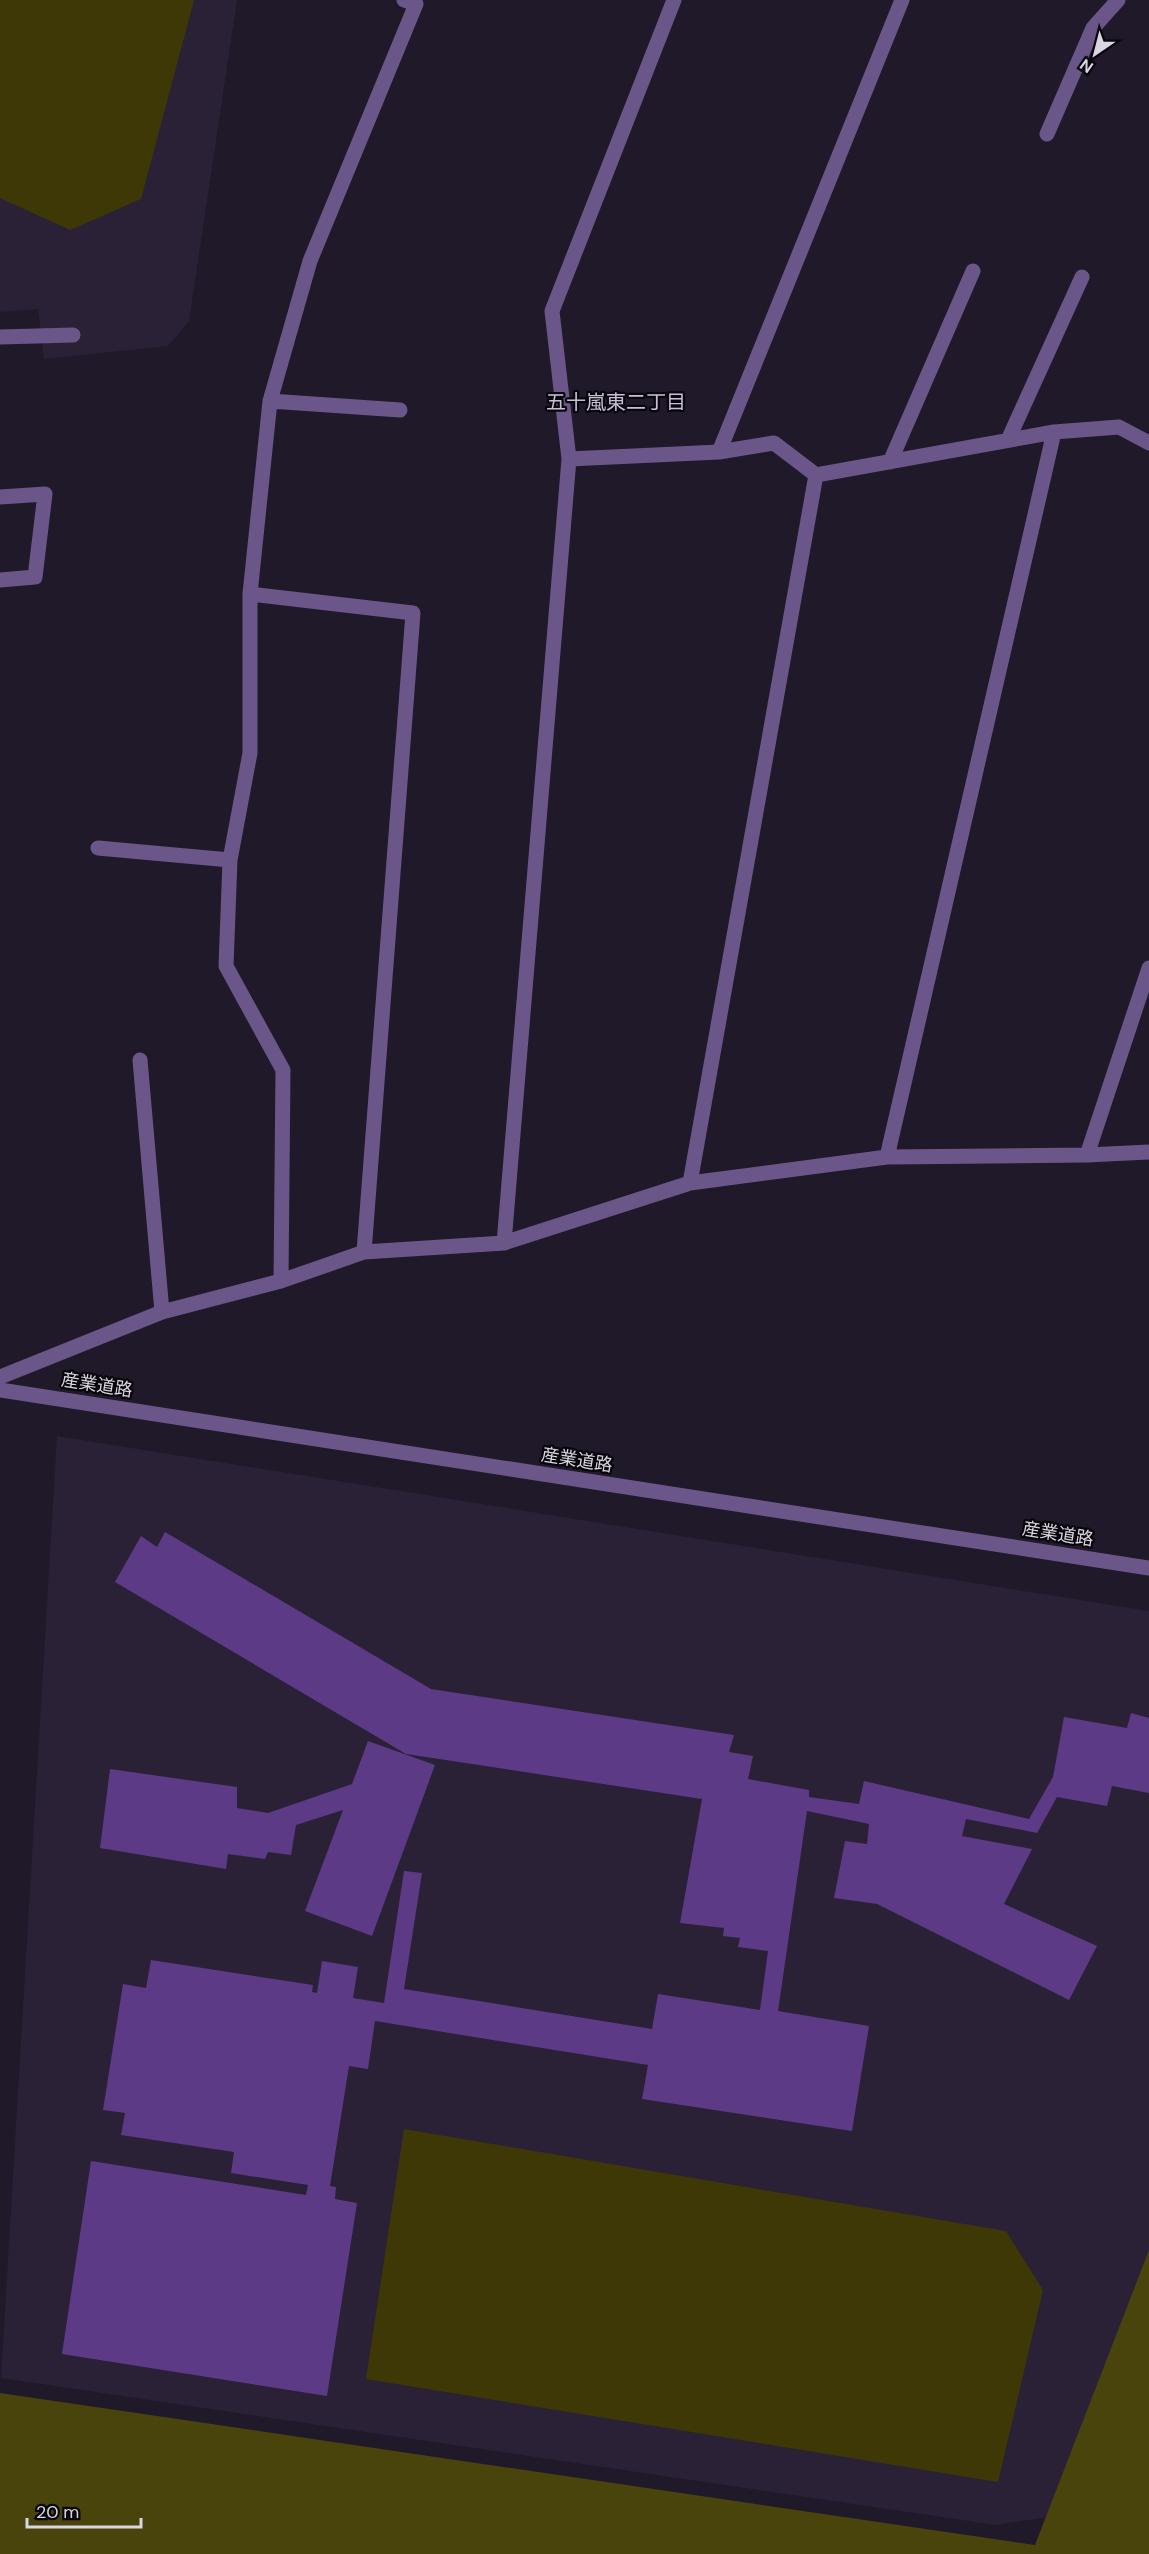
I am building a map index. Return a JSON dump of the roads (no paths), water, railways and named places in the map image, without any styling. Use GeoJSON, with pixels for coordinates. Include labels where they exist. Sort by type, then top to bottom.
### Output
{"type":"FeatureCollection","features":[{"type":"Feature","properties":{"kind":"street"},"geometry":{"type":"LineString","coordinates":[[504,1243],[569,459],[552,311],[675,0]]}},
{"type":"Feature","properties":{"kind":"street"},"geometry":{"type":"LineString","coordinates":[[719,452],[902,0]]}},
{"type":"Feature","properties":{"kind":"street"},"geometry":{"type":"LineString","coordinates":[[1047,134],[1094,28],[1118,0]]}},
{"type":"Feature","properties":{"kind":"street"},"geometry":{"type":"LineString","coordinates":[[281,1281],[284,1070],[226,966],[230,860],[250,753],[250,594],[270,401],[310,261],[412,2]]}},
{"type":"Feature","properties":{"kind":"street"},"geometry":{"type":"LineString","coordinates":[[890,462],[973,271]]}},
{"type":"Feature","properties":{"kind":"street"},"geometry":{"type":"LineString","coordinates":[[1008,440],[1082,277]]}},
{"type":"Feature","properties":{"kind":"street"},"geometry":{"type":"LineString","coordinates":[[0,337],[73,335]]}},
{"type":"Feature","properties":{"kind":"street"},"geometry":{"type":"LineString","coordinates":[[270,401],[400,410]]}},
{"type":"Feature","properties":{"kind":"street"},"geometry":{"type":"LineString","coordinates":[[569,459],[719,452],[774,442],[816,476],[1054,432],[1119,427],[1149,443]]}},
{"type":"Feature","properties":{"kind":"street"},"geometry":{"type":"LineString","coordinates":[[887,1157],[1054,432]]}},
{"type":"Feature","properties":{"kind":"street"},"geometry":{"type":"LineString","coordinates":[[690,1183],[816,476]]}},
{"type":"Feature","properties":{"kind":"street"},"geometry":{"type":"LineString","coordinates":[[0,497],[45,495],[35,577],[0,580]]}},
{"type":"Feature","properties":{"kind":"street"},"geometry":{"type":"LineString","coordinates":[[250,594],[413,613],[364,1252]]}},
{"type":"Feature","properties":{"kind":"street"},"geometry":{"type":"LineString","coordinates":[[98,848],[230,860]]}},
{"type":"Feature","properties":{"kind":"street"},"geometry":{"type":"LineString","coordinates":[[1087,1155],[1149,968]]}},
{"type":"Feature","properties":{"kind":"street"},"geometry":{"type":"LineString","coordinates":[[140,1060],[162,1312]]}},
{"type":"Feature","properties":{"kind":"street"},"geometry":{"type":"LineString","coordinates":[[0,1377],[162,1312],[281,1281],[364,1252],[504,1243],[690,1183],[887,1157],[1087,1155],[1149,1152]]}},
{"type":"Feature","properties":{"kind":"street","name":"産業道路"},"geometry":{"type":"LineString","coordinates":[[0,1390],[1149,1568]]}},
{"type":"Feature","properties":{"kind":"district","name":"五十嵐東二丁目"},"geometry":{"type":"Point","coordinates":[616,402]}}]}
